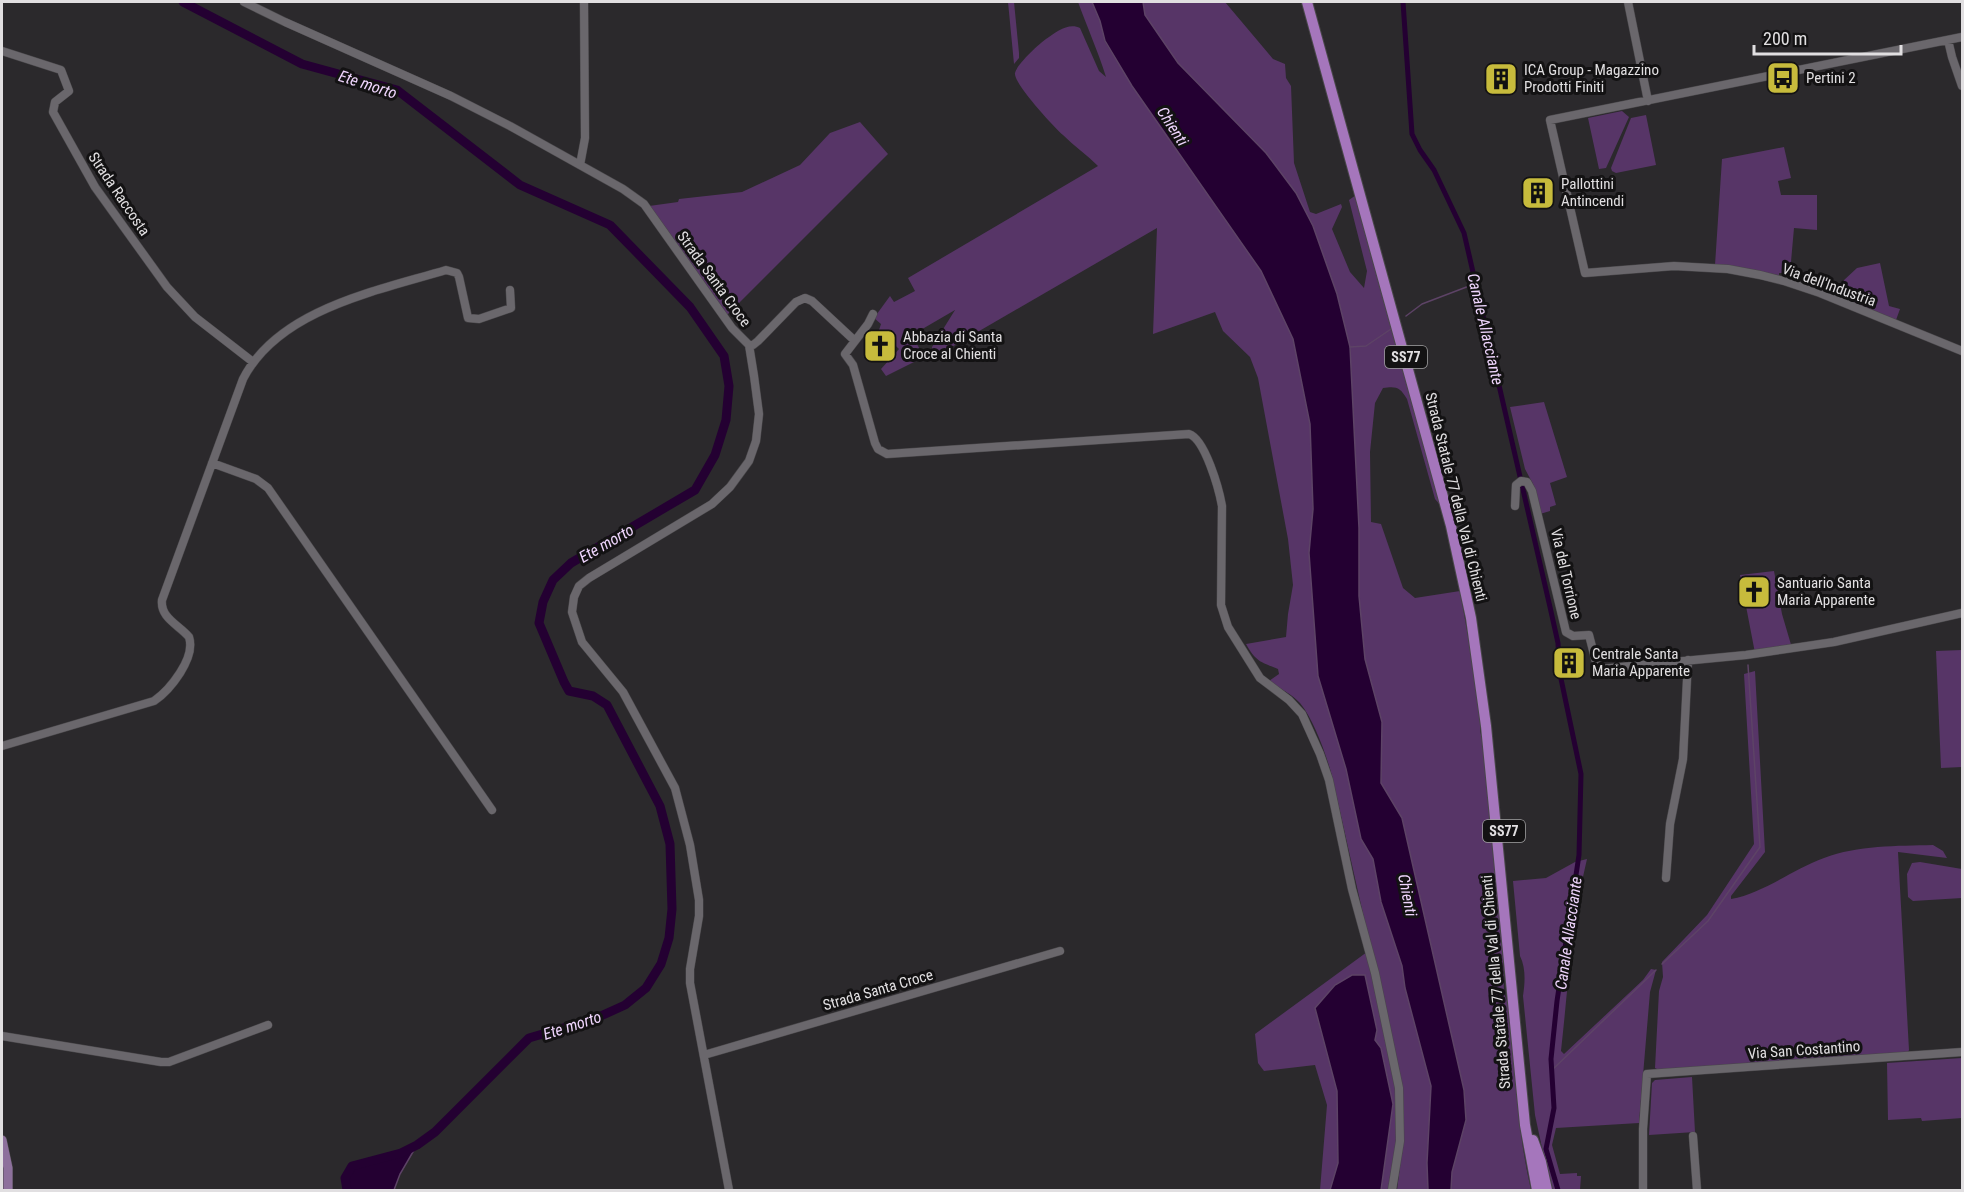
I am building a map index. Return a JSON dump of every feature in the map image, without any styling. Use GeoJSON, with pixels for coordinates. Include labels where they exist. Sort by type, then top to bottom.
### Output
{"type":"FeatureCollection","features":[{"type":"Feature","properties":{"kind":"highway","name":"Strada Statale 77 della Val di Chienti"},"geometry":{"type":"LineString","coordinates":[[1305,2],[1366,199],[1452,520],[1471,618],[1486,726],[1530,1141]]}},
{"type":"Feature","properties":{"kind":"highway","name":"Strada Statale 77 della Val di Chienti"},"geometry":{"type":"LineString","coordinates":[[1315,2],[1357,168]]}},
{"type":"Feature","properties":{"kind":"highway"},"geometry":{"type":"LineString","coordinates":[[1530,1141],[1528,1166],[1535,1191]]}},
{"type":"Feature","properties":{"kind":"highway"},"geometry":{"type":"LineString","coordinates":[[1530,1141],[1541,1162],[1545,1191]]}},
{"type":"Feature","properties":{"kind":"main road"},"geometry":{"type":"LineString","coordinates":[[2,1140],[8,1168],[8,1191]]}},
{"type":"Feature","properties":{"kind":"street","name":"Strada Santa Croce"},"geometry":{"type":"LineString","coordinates":[[244,2],[451,96],[623,189],[644,204],[732,328],[744,343],[749,345],[759,414],[756,441],[749,461],[730,487],[712,504],[579,586],[574,597],[572,612],[582,642],[623,692],[675,788],[690,846],[699,900],[698,933],[690,969],[690,983],[729,1191]]}},
{"type":"Feature","properties":{"kind":"street"},"geometry":{"type":"LineString","coordinates":[[580,165],[585,138],[584,2]]}},
{"type":"Feature","properties":{"kind":"street"},"geometry":{"type":"LineString","coordinates":[[1628,2],[1648,101],[1962,37]]}},
{"type":"Feature","properties":{"kind":"street"},"geometry":{"type":"LineString","coordinates":[[1948,40],[1962,86]]}},
{"type":"Feature","properties":{"kind":"street","name":"Strada Raccosta"},"geometry":{"type":"LineString","coordinates":[[2,51],[61,70],[69,91],[55,102],[53,112],[95,187],[167,287],[195,317],[253,362]]}},
{"type":"Feature","properties":{"kind":"street","name":"Via dell'Industria"},"geometry":{"type":"LineString","coordinates":[[1648,101],[1550,120],[1585,273],[1674,266],[1728,269],[1760,275],[1820,293],[1962,351]]}},
{"type":"Feature","properties":{"kind":"street"},"geometry":{"type":"LineString","coordinates":[[2,746],[154,701],[167,689],[187,662],[192,644],[183,631],[164,615],[161,608],[162,600],[243,379],[263,350],[281,335],[327,308],[446,270],[457,273],[459,277],[468,318],[479,319],[512,308],[510,290]]}},
{"type":"Feature","properties":{"kind":"street"},"geometry":{"type":"LineString","coordinates":[[749,345],[759,341],[796,302],[805,298],[812,301],[855,341]]}},
{"type":"Feature","properties":{"kind":"street"},"geometry":{"type":"LineString","coordinates":[[873,314],[845,354],[853,365],[875,443],[878,449],[887,454],[1189,434],[1199,440],[1222,506],[1221,605],[1228,627],[1260,678],[1289,700],[1302,714],[1329,780],[1352,889],[1375,973],[1401,1101],[1400,1141],[1392,1191]]}},
{"type":"Feature","properties":{"kind":"street"},"geometry":{"type":"LineString","coordinates":[[212,464],[256,479],[268,488],[492,810]]}},
{"type":"Feature","properties":{"kind":"street","name":"Via del Torrione"},"geometry":{"type":"LineString","coordinates":[[1515,506],[1517,482],[1527,482],[1532,491],[1568,634],[1589,635],[1596,664],[1600,669],[1746,655],[1834,642],[1962,613]]}},
{"type":"Feature","properties":{"kind":"street"},"geometry":{"type":"LineString","coordinates":[[1666,878],[1670,824],[1683,759],[1688,660]]}},
{"type":"Feature","properties":{"kind":"street","name":"Strada Santa Croce"},"geometry":{"type":"LineString","coordinates":[[704,1055],[1060,951]]}},
{"type":"Feature","properties":{"kind":"street"},"geometry":{"type":"LineString","coordinates":[[2,1036],[169,1062],[268,1025]]}},
{"type":"Feature","properties":{"kind":"street","name":"Via San Costantino"},"geometry":{"type":"LineString","coordinates":[[1643,1191],[1643,1129],[1647,1074],[1962,1052]]}},
{"type":"Feature","properties":{"kind":"street"},"geometry":{"type":"LineString","coordinates":[[1693,1136],[1697,1191]]}},
{"type":"Feature","properties":{"kind":"shaded area"},"geometry":{"type":"Polygon","coordinates":[[[1008,2],[1014,2],[1019,53],[1019,58],[1014,64],[1008,2]]]}},
{"type":"Feature","properties":{"kind":"shaded area"},"geometry":{"type":"Polygon","coordinates":[[[1078,2],[1092,2],[1105,42],[1132,86],[1261,271],[1293,339],[1310,424],[1313,509],[1309,553],[1346,769],[1361,839],[1373,859],[1381,902],[1402,966],[1405,988],[1431,1086],[1428,1190],[1397,1190],[1403,1142],[1402,1087],[1326,758],[1315,728],[1300,703],[1269,681],[1279,674],[1278,669],[1259,661],[1246,644],[1286,637],[1293,585],[1288,539],[1258,378],[1250,357],[1223,331],[1215,312],[1153,334],[1157,228],[931,359],[932,347],[955,310],[912,335],[924,357],[886,376],[881,369],[899,349],[879,330],[881,324],[874,318],[890,296],[894,302],[915,291],[908,278],[1098,166],[1043,115],[1020,86],[1015,73],[1024,60],[1043,42],[1058,31],[1076,26],[1080,28],[1099,71],[1106,77],[1078,2]]]}},
{"type":"Feature","properties":{"kind":"shaded area"},"geometry":{"type":"Polygon","coordinates":[[[1143,2],[1225,2],[1273,59],[1285,64],[1286,78],[1291,86],[1294,163],[1310,212],[1316,214],[1341,204],[1342,207],[1332,229],[1350,272],[1364,288],[1367,271],[1349,200],[1356,195],[1441,506],[1435,499],[1407,399],[1397,388],[1383,388],[1375,403],[1370,452],[1371,522],[1381,524],[1403,588],[1415,598],[1460,591],[1480,705],[1480,731],[1484,746],[1503,956],[1504,993],[1509,1007],[1519,1122],[1531,1190],[1451,1190],[1452,1172],[1466,1120],[1464,1090],[1402,818],[1381,783],[1382,722],[1365,659],[1359,596],[1359,528],[1350,347],[1337,294],[1313,226],[1266,153],[1178,63],[1145,15],[1143,2]]]}},
{"type":"Feature","properties":{"kind":"shaded area"},"geometry":{"type":"Polygon","coordinates":[[[1622,111],[1629,117],[1606,168],[1599,169],[1588,118],[1622,111]]]}},
{"type":"Feature","properties":{"kind":"shaded area"},"geometry":{"type":"Polygon","coordinates":[[[1646,115],[1656,165],[1616,173],[1612,171],[1611,168],[1631,118],[1646,115]]]}},
{"type":"Feature","properties":{"kind":"shaded area"},"geometry":{"type":"Polygon","coordinates":[[[860,122],[888,154],[727,315],[649,206],[678,202],[679,199],[742,192],[800,165],[830,133],[860,122]]]}},
{"type":"Feature","properties":{"kind":"shaded area"},"geometry":{"type":"Polygon","coordinates":[[[1784,147],[1791,178],[1778,181],[1781,195],[1817,195],[1817,230],[1794,228],[1790,273],[1779,273],[1779,277],[1715,265],[1722,159],[1784,147]]]}},
{"type":"Feature","properties":{"kind":"shaded area"},"geometry":{"type":"Polygon","coordinates":[[[1880,263],[1889,306],[1900,309],[1896,320],[1829,294],[1857,268],[1880,263]]]}},
{"type":"Feature","properties":{"kind":"shaded area"},"geometry":{"type":"Polygon","coordinates":[[[1544,402],[1567,477],[1550,483],[1556,505],[1550,507],[1550,511],[1540,514],[1533,484],[1525,469],[1510,407],[1544,402]]]}},
{"type":"Feature","properties":{"kind":"shaded area"},"geometry":{"type":"Polygon","coordinates":[[[1774,571],[1782,614],[1792,648],[1755,653],[1740,575],[1774,571]]]}},
{"type":"Feature","properties":{"kind":"shaded area"},"geometry":{"type":"Polygon","coordinates":[[[1962,650],[1962,767],[1941,768],[1936,651],[1962,650]]]}},
{"type":"Feature","properties":{"kind":"shaded area"},"geometry":{"type":"Polygon","coordinates":[[[1755,671],[1765,852],[1731,899],[1755,892],[1812,863],[1850,851],[1878,847],[1933,845],[1943,851],[1947,858],[1898,852],[1908,1052],[1659,1070],[1655,1068],[1659,991],[1663,977],[1662,962],[1707,915],[1754,844],[1744,674],[1755,671]]]}},
{"type":"Feature","properties":{"kind":"shaded area"},"geometry":{"type":"Polygon","coordinates":[[[1587,859],[1574,930],[1561,1051],[1564,1054],[1643,980],[1651,969],[1656,970],[1650,992],[1639,1123],[1556,1128],[1552,1145],[1560,1174],[1577,1173],[1577,1176],[1581,1176],[1580,1190],[1551,1190],[1535,1115],[1523,996],[1525,981],[1520,956],[1513,881],[1546,878],[1575,862],[1587,859]]]}},
{"type":"Feature","properties":{"kind":"shaded area"},"geometry":{"type":"Polygon","coordinates":[[[1920,862],[1962,869],[1962,898],[1913,901],[1908,897],[1907,874],[1912,863],[1920,862]]]}},
{"type":"Feature","properties":{"kind":"shaded area"},"geometry":{"type":"Polygon","coordinates":[[[1367,952],[1397,1096],[1397,1138],[1389,1190],[1381,1190],[1393,1104],[1381,1048],[1375,1040],[1375,1035],[1315,1008],[1337,1091],[1338,1163],[1330,1190],[1320,1190],[1327,1105],[1315,1065],[1264,1071],[1258,1063],[1255,1034],[1367,952]]]}},
{"type":"Feature","properties":{"kind":"shaded area"},"geometry":{"type":"Polygon","coordinates":[[[1962,1058],[1962,1118],[1922,1121],[1921,1118],[1888,1120],[1887,1063],[1962,1058]]]}},
{"type":"Feature","properties":{"kind":"shaded area"},"geometry":{"type":"Polygon","coordinates":[[[1692,1077],[1695,1132],[1649,1135],[1652,1083],[1655,1080],[1692,1077]]]}},
{"type":"Feature","properties":{"kind":"water","name":"Chienti"},"geometry":{"type":"Polygon","coordinates":[[[1092,2],[1143,2],[1145,15],[1178,63],[1266,153],[1296,193],[1313,226],[1337,294],[1350,347],[1359,528],[1359,596],[1365,659],[1382,722],[1381,783],[1402,818],[1464,1090],[1466,1120],[1452,1172],[1451,1190],[1428,1190],[1431,1086],[1405,988],[1402,966],[1381,902],[1373,859],[1361,839],[1346,769],[1318,676],[1309,553],[1313,509],[1310,424],[1293,339],[1261,271],[1132,86],[1105,41],[1092,2]]]}},
{"type":"Feature","properties":{"kind":"water"},"geometry":{"type":"Polygon","coordinates":[[[1352,975],[1365,975],[1377,1030],[1375,1040],[1381,1048],[1393,1104],[1381,1190],[1330,1190],[1338,1163],[1337,1091],[1315,1008],[1335,985],[1352,975]]]}},
{"type":"Feature","properties":{"kind":"water"},"geometry":{"type":"Polygon","coordinates":[[[417,1145],[400,1174],[394,1190],[347,1190],[345,1178],[352,1166],[401,1153],[417,1145]]]}},
{"type":"Feature","properties":{"kind":"waterway","name":"Ete morto"},"geometry":{"type":"LineString","coordinates":[[183,2],[302,64],[397,90],[520,185],[610,225],[690,307],[724,356],[729,386],[726,420],[715,455],[695,490],[571,563],[553,580],[543,602],[539,623],[569,691],[593,696],[607,705],[660,806],[670,844],[672,909],[669,938],[661,964],[646,988],[625,1005],[594,1019],[529,1038],[435,1132],[401,1153],[352,1166],[345,1178],[347,1190]]}},
{"type":"Feature","properties":{"kind":"waterway","name":"Canale Allacciante"},"geometry":{"type":"LineString","coordinates":[[1403,2],[1412,134],[1434,170],[1464,233],[1558,643],[1559,664]]}},
{"type":"Feature","properties":{"kind":"waterway"},"geometry":{"type":"LineString","coordinates":[[1406,316],[1422,304],[1477,283]]}},
{"type":"Feature","properties":{"kind":"waterway"},"geometry":{"type":"LineString","coordinates":[[1350,347],[1366,346],[1391,329]]}},
{"type":"Feature","properties":{"kind":"waterway"},"geometry":{"type":"LineString","coordinates":[[1662,964],[1708,921],[1760,847],[1748,665]]}},
{"type":"Feature","properties":{"kind":"waterway","name":"Canale Allacciante"},"geometry":{"type":"LineString","coordinates":[[1558,1190],[1546,1149],[1554,1108],[1551,1059],[1557,1001],[1579,855],[1581,774],[1560,674]]}},
{"type":"Feature","properties":{"kind":"waterway"},"geometry":{"type":"LineString","coordinates":[[1551,1071],[1656,970]]}},
{"type":"Feature","properties":{"kind":"place","name":"Pertini 2"},"geometry":{"type":"Point","coordinates":[1783,78]}},
{"type":"Feature","properties":{"kind":"place","name":"ICA Group - Magazzino Prodotti Finiti"},"geometry":{"type":"Point","coordinates":[1501,79]}},
{"type":"Feature","properties":{"kind":"place","name":"Pallottini Antincendi"},"geometry":{"type":"Point","coordinates":[1538,193]}},
{"type":"Feature","properties":{"kind":"place","name":"Abbazia di Santa Croce al Chienti"},"geometry":{"type":"Point","coordinates":[880,346]}},
{"type":"Feature","properties":{"kind":"place","name":"Santuario Santa Maria Apparente"},"geometry":{"type":"Point","coordinates":[1754,592]}},
{"type":"Feature","properties":{"kind":"place","name":"Centrale Santa Maria Apparente"},"geometry":{"type":"Point","coordinates":[1569,663]}}]}
